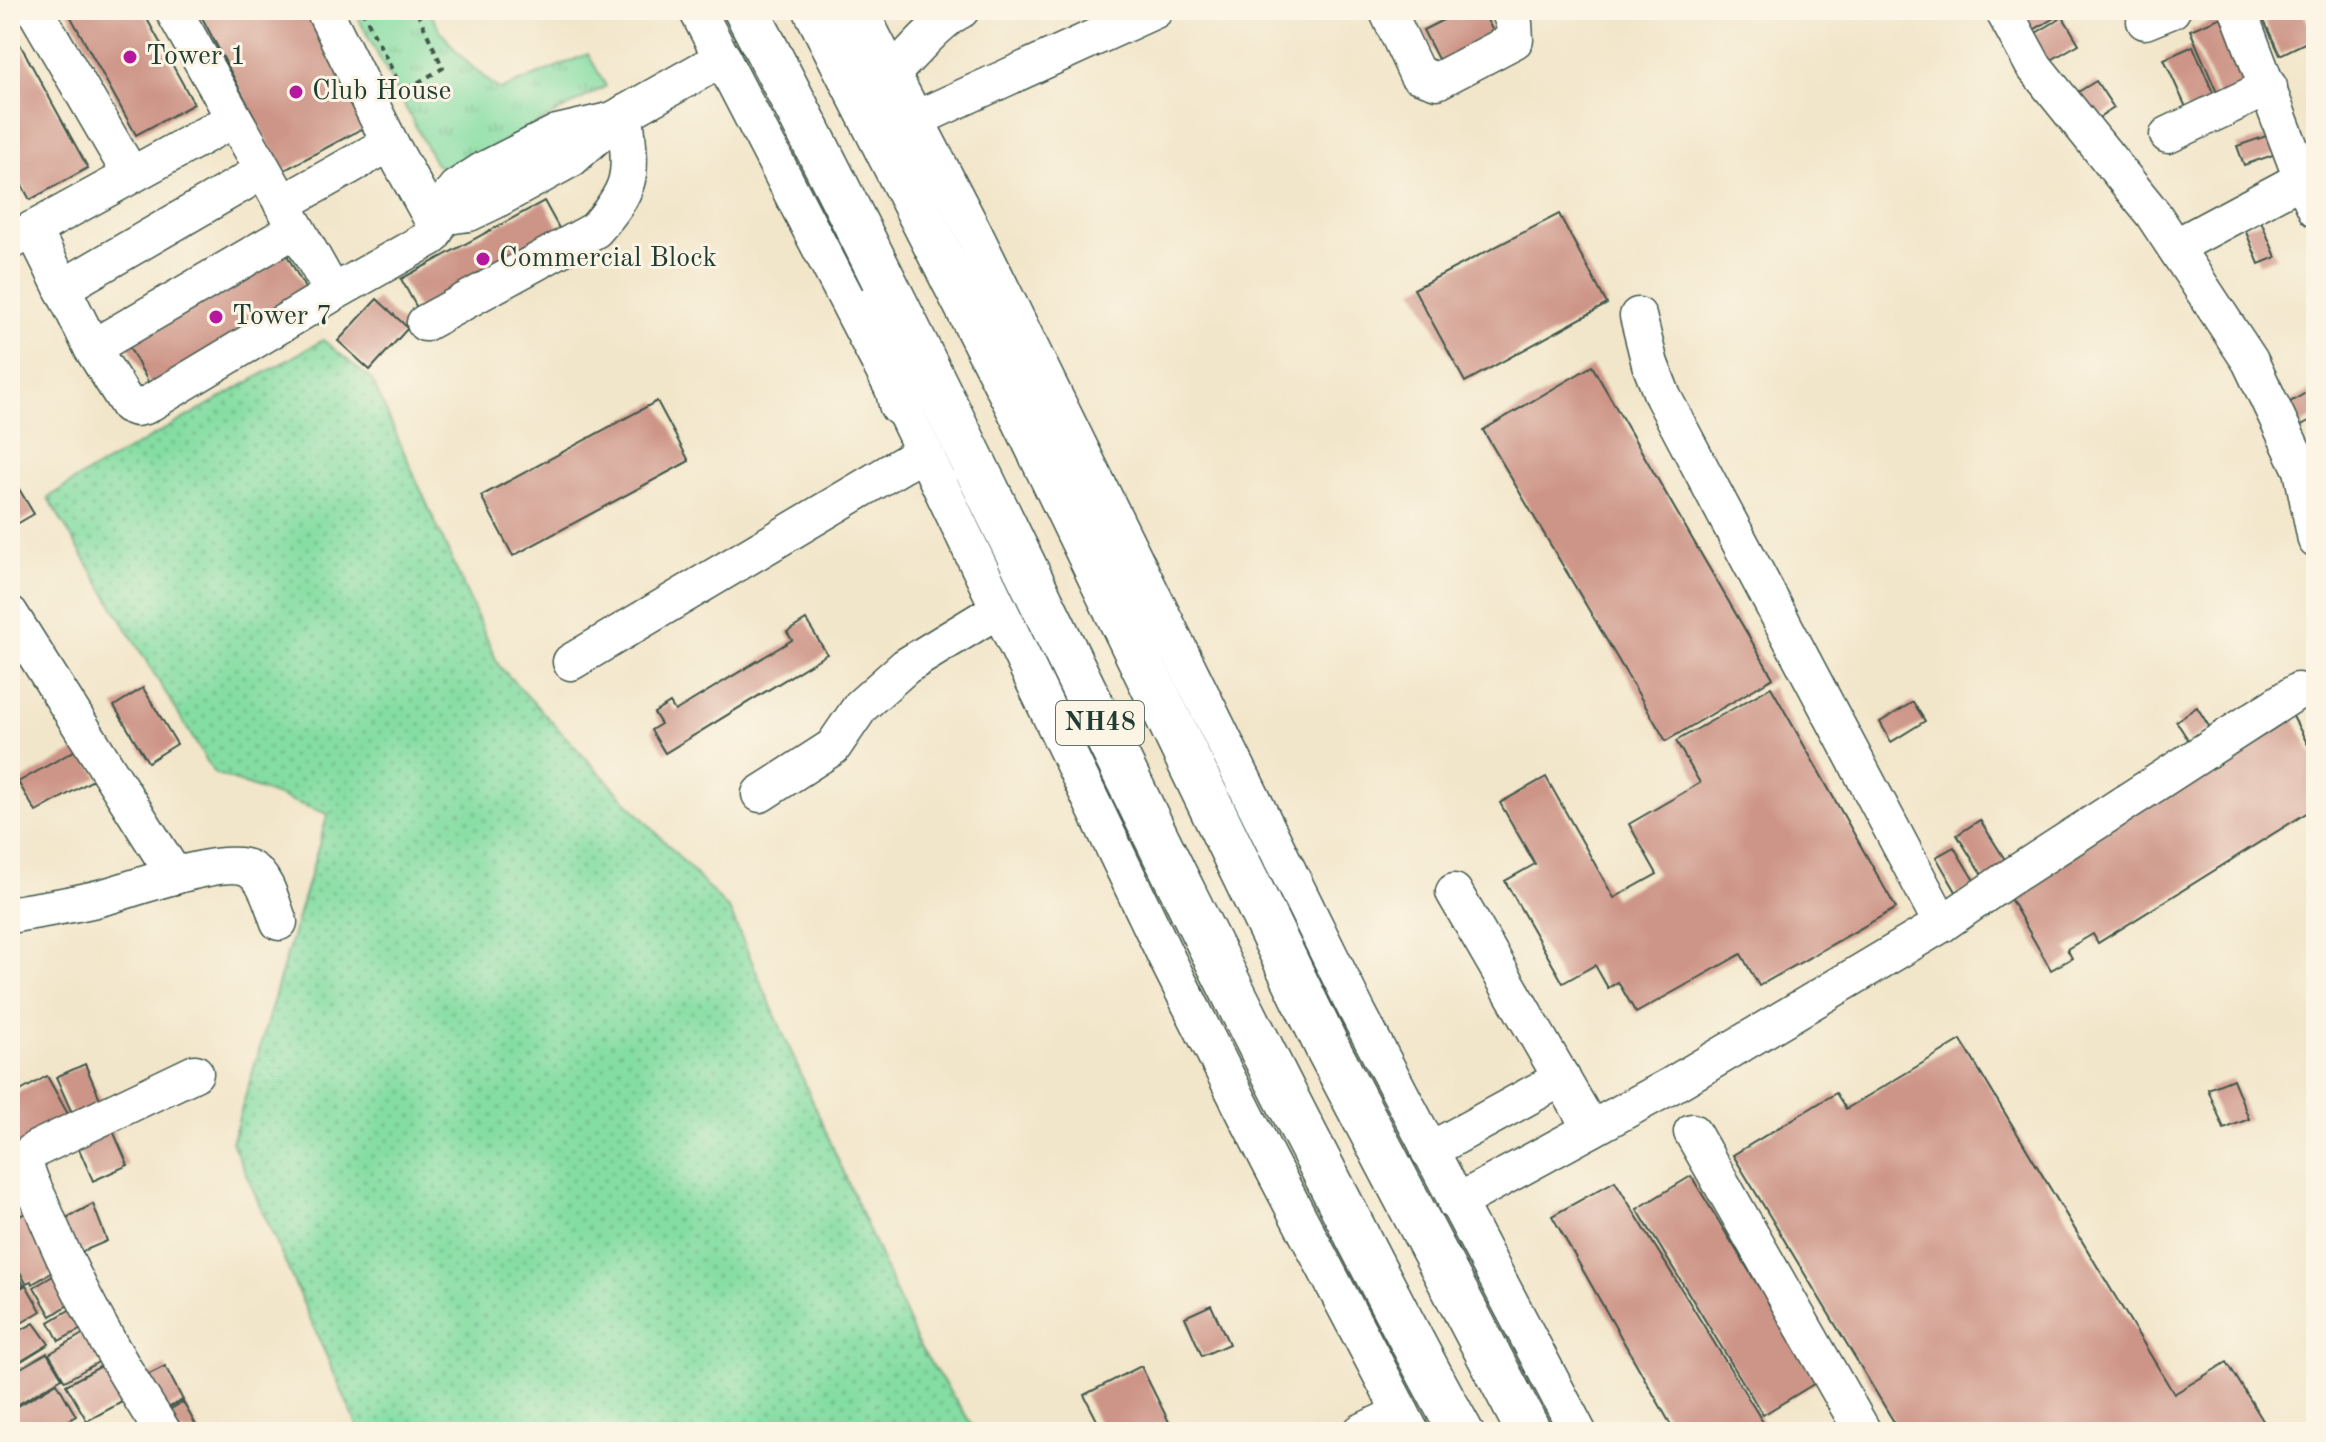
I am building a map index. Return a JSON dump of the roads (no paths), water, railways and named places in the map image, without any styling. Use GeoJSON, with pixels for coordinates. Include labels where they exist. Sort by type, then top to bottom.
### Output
{"type":"FeatureCollection","features":[{"type":"Feature","properties":{"kind":"highway","name":"NH48"},"geometry":{"type":"LineString","coordinates":[[746,10],[843,197],[1004,522],[1169,866],[1417,1354],[1461,1432]]}},
{"type":"Feature","properties":{"kind":"highway","name":"NH48"},"geometry":{"type":"LineString","coordinates":[[816,10],[1020,411],[1328,1049],[1529,1432]]}},
{"type":"Feature","properties":{"kind":"highway"},"geometry":{"type":"LineString","coordinates":[[843,197],[873,286],[901,404]]}},
{"type":"Feature","properties":{"kind":"street"},"geometry":{"type":"LineString","coordinates":[[35,10],[131,175]]}},
{"type":"Feature","properties":{"kind":"street"},"geometry":{"type":"LineString","coordinates":[[173,10],[333,293]]}},
{"type":"Feature","properties":{"kind":"street"},"geometry":{"type":"LineString","coordinates":[[234,119],[22,236],[62,288],[92,348],[128,405],[136,408],[145,406],[432,237],[437,228],[390,143],[324,10]]}},
{"type":"Feature","properties":{"kind":"street"},"geometry":{"type":"LineString","coordinates":[[697,10],[901,404],[1169,963],[1406,1422],[1361,1432]]}},
{"type":"Feature","properties":{"kind":"street"},"geometry":{"type":"LineString","coordinates":[[859,10],[916,119],[1296,889],[1456,1203],[1578,1432]]}},
{"type":"Feature","properties":{"kind":"street"},"geometry":{"type":"LineString","coordinates":[[916,119],[1155,10]]}},
{"type":"Feature","properties":{"kind":"street"},"geometry":{"type":"LineString","coordinates":[[1387,10],[1417,74],[1437,81],[1515,40],[1509,10]]}},
{"type":"Feature","properties":{"kind":"street"},"geometry":{"type":"LineString","coordinates":[[2003,10],[2033,65],[2153,214],[2250,361],[2302,470],[2316,540]]}},
{"type":"Feature","properties":{"kind":"street"},"geometry":{"type":"LineString","coordinates":[[2175,247],[2309,194],[2238,10]]}},
{"type":"Feature","properties":{"kind":"street"},"geometry":{"type":"LineString","coordinates":[[892,73],[928,39],[949,12]]}},
{"type":"Feature","properties":{"kind":"street"},"geometry":{"type":"LineString","coordinates":[[433,218],[469,213],[571,159],[620,116],[723,58]]}},
{"type":"Feature","properties":{"kind":"street"},"geometry":{"type":"LineString","coordinates":[[2168,135],[2269,87]]}},
{"type":"Feature","properties":{"kind":"street"},"geometry":{"type":"LineString","coordinates":[[425,323],[595,230],[613,209],[629,177],[620,116]]}},
{"type":"Feature","properties":{"kind":"street"},"geometry":{"type":"LineString","coordinates":[[92,348],[289,217],[390,143]]}},
{"type":"Feature","properties":{"kind":"street"},"geometry":{"type":"LineString","coordinates":[[62,288],[263,171]]}},
{"type":"Feature","properties":{"kind":"street"},"geometry":{"type":"LineString","coordinates":[[1638,316],[1650,364],[1663,397],[1942,924]]}},
{"type":"Feature","properties":{"kind":"street"},"geometry":{"type":"LineString","coordinates":[[571,662],[924,452]]}},
{"type":"Feature","properties":{"kind":"street"},"geometry":{"type":"LineString","coordinates":[[760,794],[833,747],[861,706],[906,666],[999,609]]}},
{"type":"Feature","properties":{"kind":"street"},"geometry":{"type":"LineString","coordinates":[[10,614],[175,876]]}},
{"type":"Feature","properties":{"kind":"street"},"geometry":{"type":"LineString","coordinates":[[1456,1203],[1591,1129],[1942,924],[2298,691]]}},
{"type":"Feature","properties":{"kind":"street"},"geometry":{"type":"LineString","coordinates":[[10,915],[105,896],[175,876],[234,864],[251,869],[265,887],[279,922]]}},
{"type":"Feature","properties":{"kind":"street"},"geometry":{"type":"LineString","coordinates":[[1454,892],[1591,1129]]}},
{"type":"Feature","properties":{"kind":"street"},"geometry":{"type":"LineString","coordinates":[[163,1432],[124,1373],[51,1230],[26,1170],[25,1158],[36,1149],[195,1073]]}},
{"type":"Feature","properties":{"kind":"street"},"geometry":{"type":"LineString","coordinates":[[1429,1151],[1562,1078]]}},
{"type":"Feature","properties":{"kind":"street"},"geometry":{"type":"LineString","coordinates":[[1692,1132],[1863,1432]]}},
{"type":"Feature","properties":{"kind":"place","name":"Tower 1"},"geometry":{"type":"Point","coordinates":[130,57]}},
{"type":"Feature","properties":{"kind":"place","name":"Club House"},"geometry":{"type":"Point","coordinates":[296,92]}},
{"type":"Feature","properties":{"kind":"place","name":"Commercial Block"},"geometry":{"type":"Point","coordinates":[483,259]}},
{"type":"Feature","properties":{"kind":"place","name":"Tower 7"},"geometry":{"type":"Point","coordinates":[216,317]}}]}
